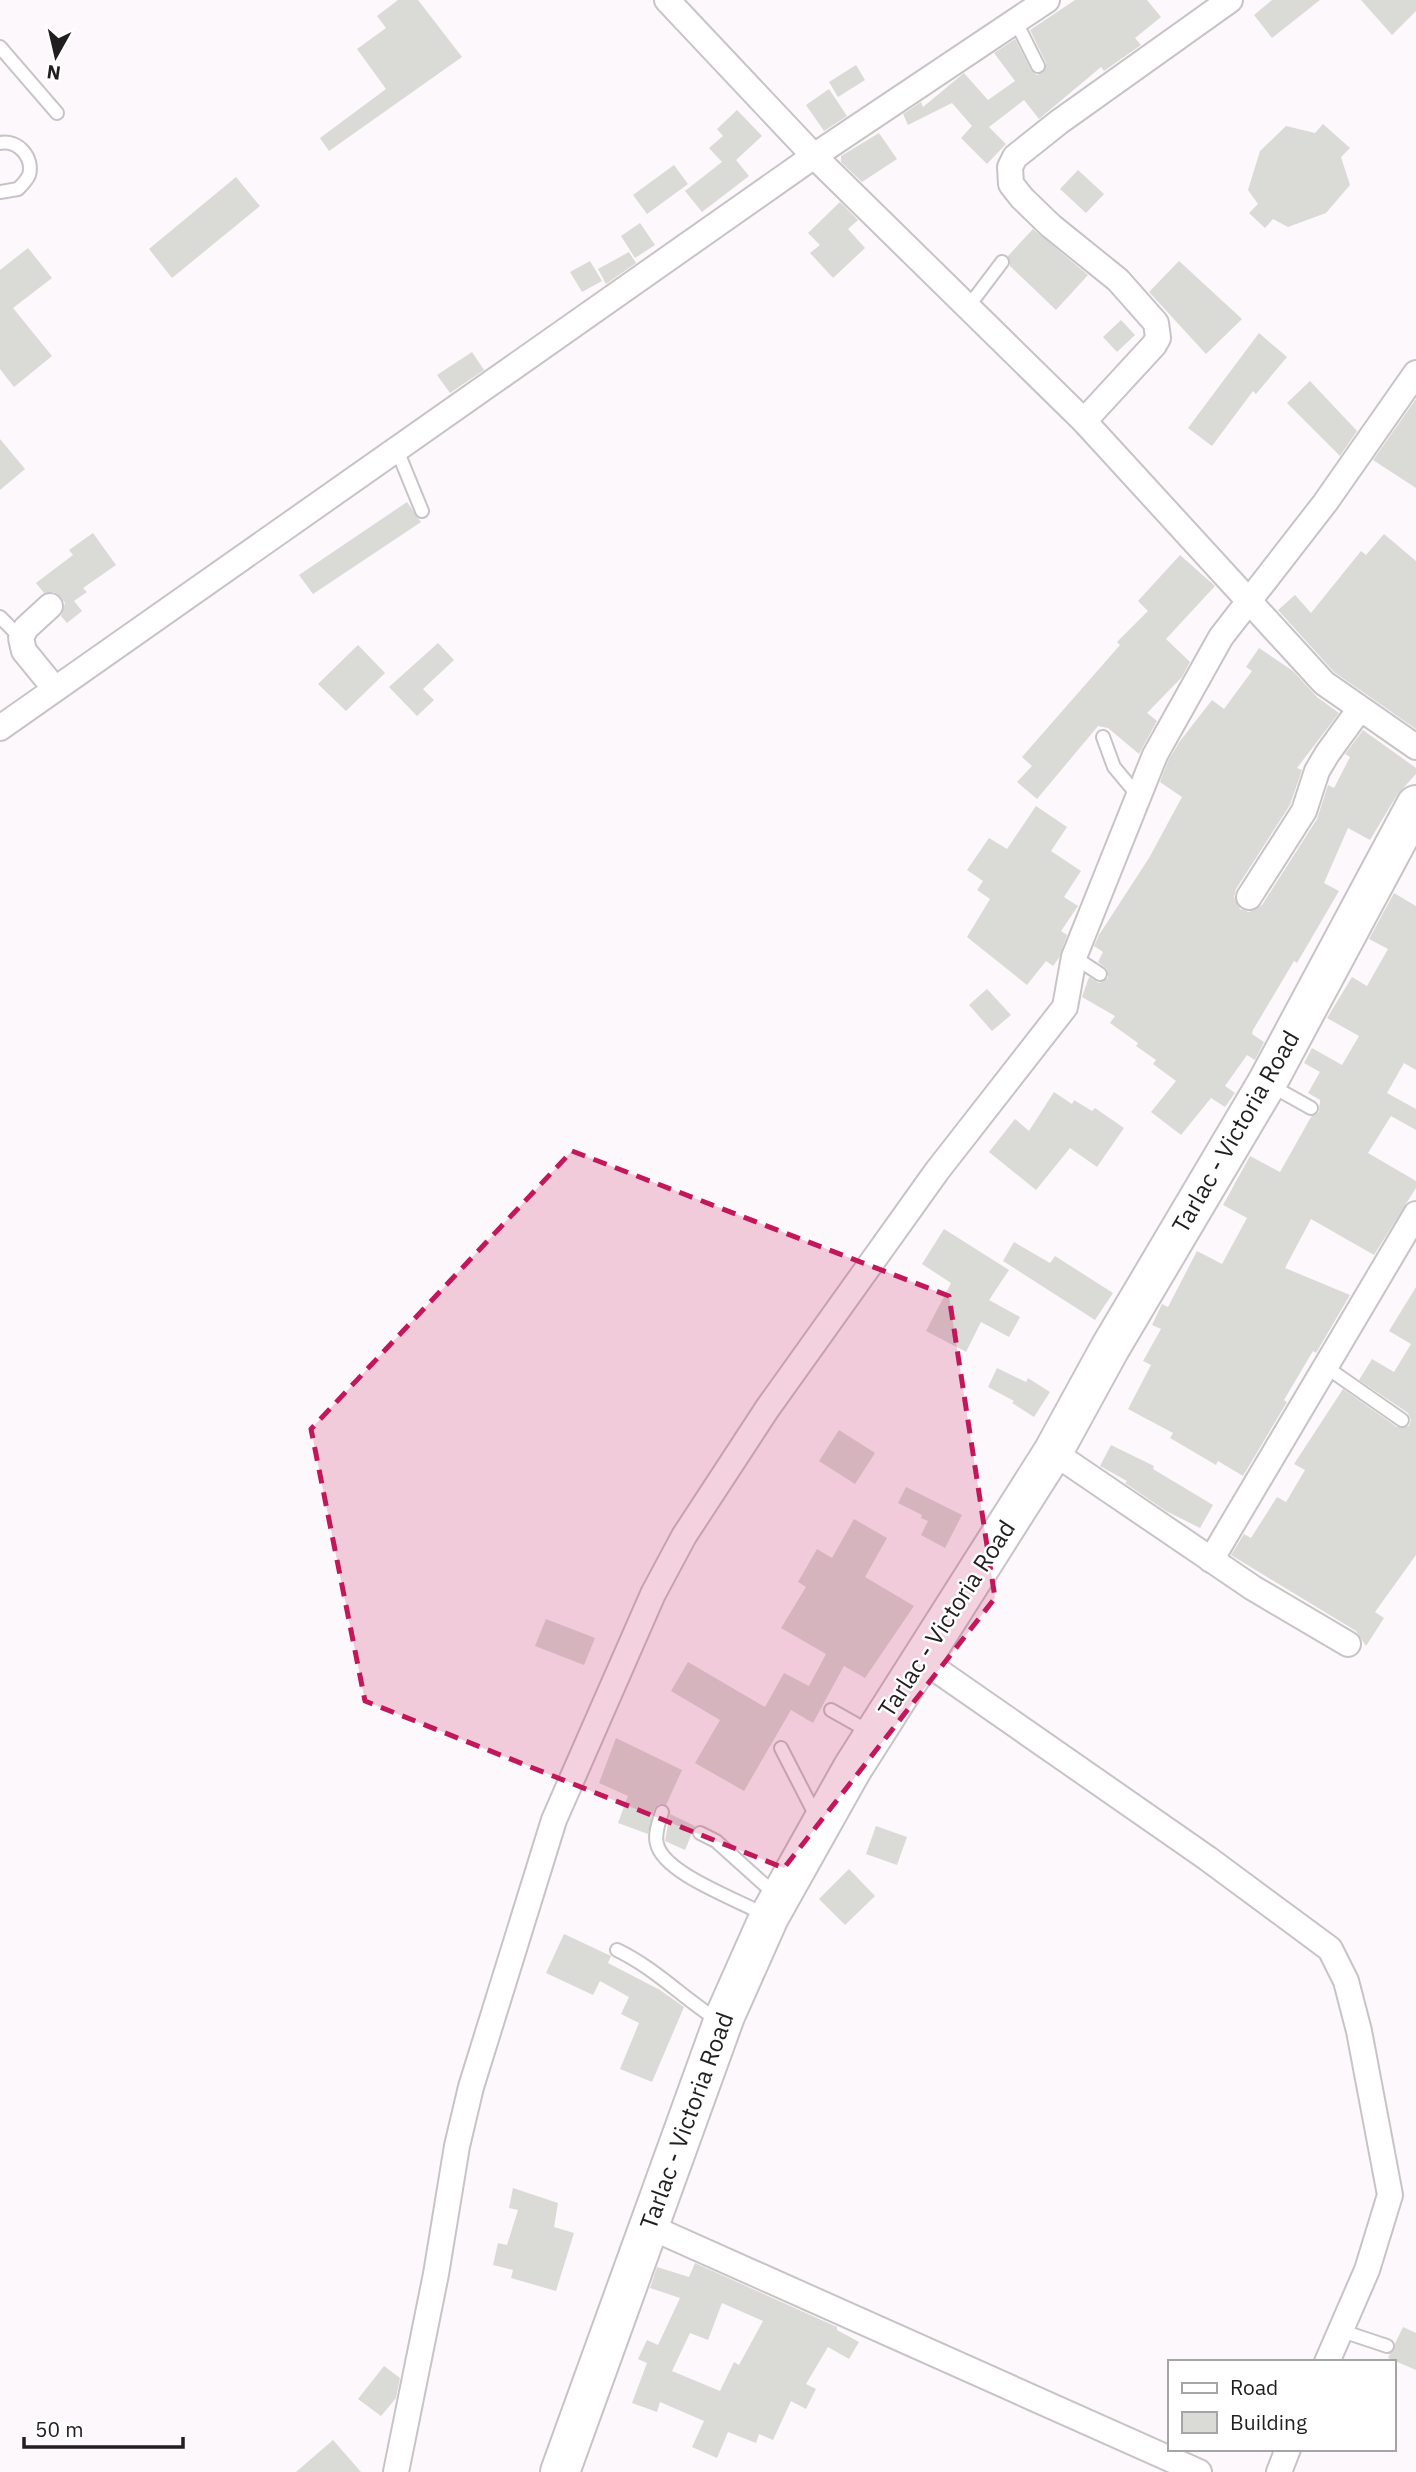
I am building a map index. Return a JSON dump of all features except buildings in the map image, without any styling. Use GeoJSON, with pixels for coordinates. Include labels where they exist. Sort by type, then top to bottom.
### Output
{"type":"FeatureCollection","features":[{"type":"Feature","properties":{"kind":"main road","name":"Tarlac - Victoria Road"},"geometry":{"type":"LineString","coordinates":[[560,2472],[723,2023],[774,1907],[819,1824],[874,1734],[1053,1452],[1110,1348],[1267,1083],[1416,805]]}},
{"type":"Feature","properties":{"kind":"street"},"geometry":{"type":"LineString","coordinates":[[667,0],[814,156],[1084,421],[1250,599],[1324,683],[1359,710],[1416,747]]}},
{"type":"Feature","properties":{"kind":"street"},"geometry":{"type":"LineString","coordinates":[[0,728],[814,156],[1047,0]]}},
{"type":"Feature","properties":{"kind":"street"},"geometry":{"type":"LineString","coordinates":[[1084,421],[1154,345],[1158,338],[1156,323],[1118,280],[1051,226],[1022,198],[1011,184],[1010,167],[1015,157],[1059,122],[1230,0]]}},
{"type":"Feature","properties":{"kind":"street"},"geometry":{"type":"LineString","coordinates":[[396,2472],[436,2274],[457,2146],[471,2087],[554,1820],[653,1594],[684,1536],[767,1409],[937,1171],[1065,1007],[1074,957],[1155,755],[1221,637],[1325,503],[1416,373]]}},
{"type":"Feature","properties":{"kind":"street"},"geometry":{"type":"LineString","coordinates":[[50,606],[26,628],[21,638],[24,651],[55,689]]}},
{"type":"Feature","properties":{"kind":"street"},"geometry":{"type":"LineString","coordinates":[[1249,897],[1304,811],[1317,771],[1359,710]]}},
{"type":"Feature","properties":{"kind":"street"},"geometry":{"type":"LineString","coordinates":[[1211,1560],[1416,1214]]}},
{"type":"Feature","properties":{"kind":"street"},"geometry":{"type":"LineString","coordinates":[[1053,1452],[1211,1560],[1348,1644]]}},
{"type":"Feature","properties":{"kind":"street"},"geometry":{"type":"LineString","coordinates":[[920,1659],[1208,1858],[1330,1949],[1336,1958],[1359,2031],[1390,2196],[1367,2270],[1328,2360]]}},
{"type":"Feature","properties":{"kind":"street"},"geometry":{"type":"LineString","coordinates":[[648,2226],[1199,2472]]}},
{"type":"Feature","properties":{"kind":"street"},"geometry":{"type":"LineString","coordinates":[[1279,2472],[1288,2451]]}},
{"type":"Feature","properties":{"kind":"lane"},"geometry":{"type":"LineString","coordinates":[[1016,22],[1038,66]]}},
{"type":"Feature","properties":{"kind":"lane"},"geometry":{"type":"LineString","coordinates":[[0,47],[57,113]]}},
{"type":"Feature","properties":{"kind":"lane"},"geometry":{"type":"LineString","coordinates":[[0,144],[7,142],[21,148],[30,162],[29,177],[18,189],[0,192]]}},
{"type":"Feature","properties":{"kind":"lane"},"geometry":{"type":"LineString","coordinates":[[968,307],[1002,262]]}},
{"type":"Feature","properties":{"kind":"lane"},"geometry":{"type":"LineString","coordinates":[[397,450],[422,511]]}},
{"type":"Feature","properties":{"kind":"lane"},"geometry":{"type":"LineString","coordinates":[[0,617],[21,638]]}},
{"type":"Feature","properties":{"kind":"lane"},"geometry":{"type":"LineString","coordinates":[[1103,737],[1114,766],[1139,797]]}},
{"type":"Feature","properties":{"kind":"lane"},"geometry":{"type":"LineString","coordinates":[[1074,957],[1100,974]]}},
{"type":"Feature","properties":{"kind":"lane"},"geometry":{"type":"LineString","coordinates":[[1267,1083],[1311,1108]]}},
{"type":"Feature","properties":{"kind":"lane"},"geometry":{"type":"LineString","coordinates":[[1326,1367],[1402,1420]]}},
{"type":"Feature","properties":{"kind":"lane"},"geometry":{"type":"LineString","coordinates":[[831,1710],[874,1734]]}},
{"type":"Feature","properties":{"kind":"lane"},"geometry":{"type":"LineString","coordinates":[[781,1748],[819,1824]]}},
{"type":"Feature","properties":{"kind":"lane"},"geometry":{"type":"LineString","coordinates":[[662,1812],[656,1841],[664,1859],[692,1878],[774,1907]]}},
{"type":"Feature","properties":{"kind":"lane"},"geometry":{"type":"LineString","coordinates":[[700,1833],[716,1841],[774,1907]]}},
{"type":"Feature","properties":{"kind":"lane"},"geometry":{"type":"LineString","coordinates":[[617,1950],[637,1959],[694,2006],[723,2023]]}},
{"type":"Feature","properties":{"kind":"lane"},"geometry":{"type":"LineString","coordinates":[[1342,2331],[1387,2346]]}},
{"type":"Feature","properties":{"kind":"highlighted area"},"geometry":{"type":"Polygon","coordinates":[[[572,1151],[949,1296],[995,1598],[784,1868],[365,1701],[311,1429],[572,1151]]]}}]}
